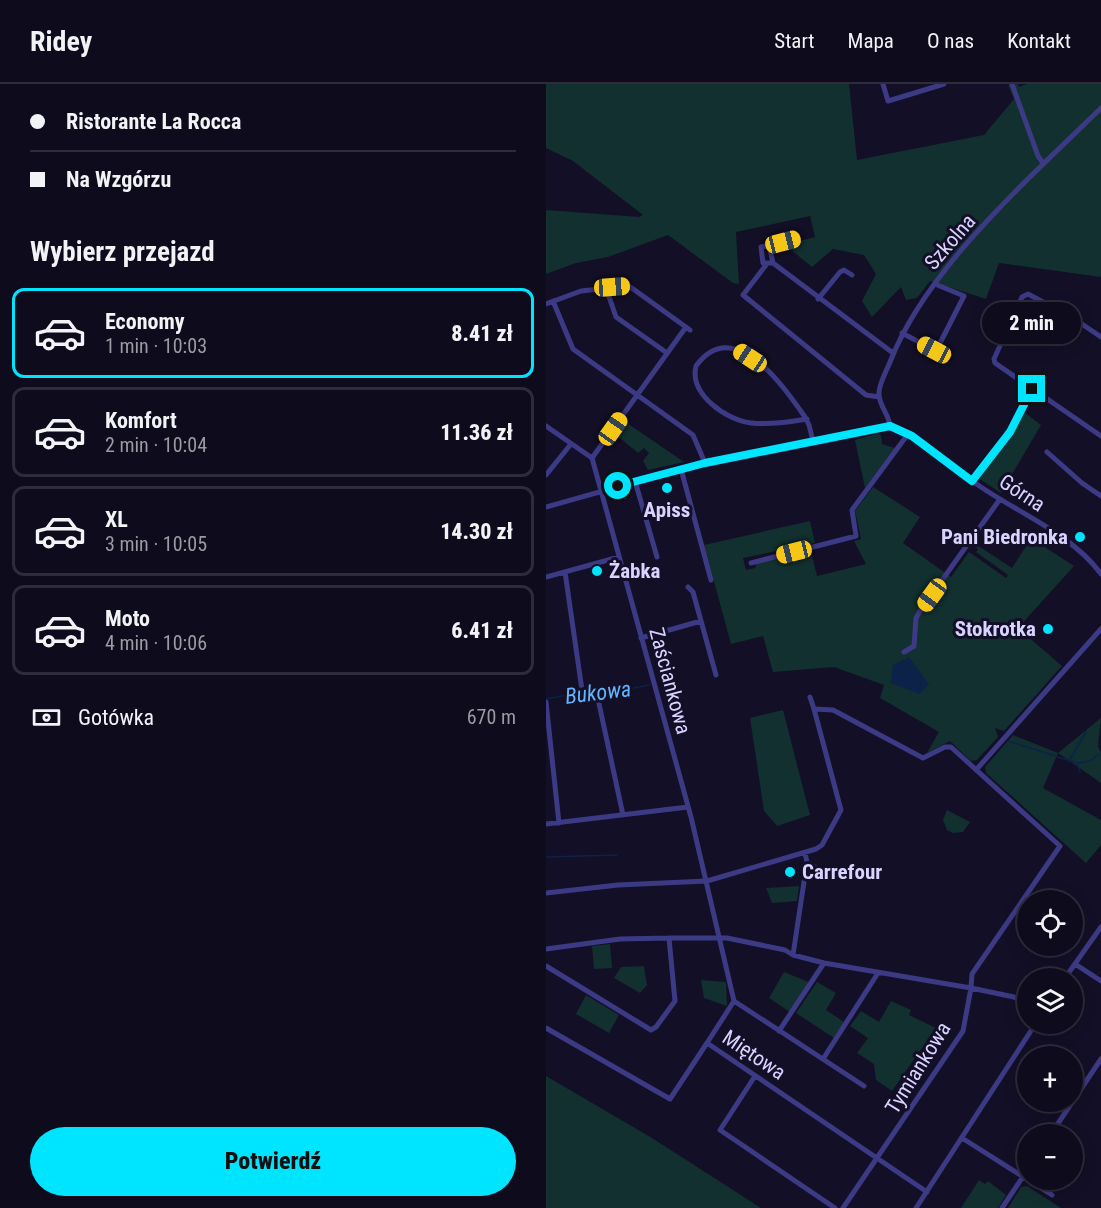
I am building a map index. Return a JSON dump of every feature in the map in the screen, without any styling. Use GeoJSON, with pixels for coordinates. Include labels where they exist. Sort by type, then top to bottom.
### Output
{"type":"FeatureCollection","features":[{"type":"Feature","properties":{"kind":"street"},"geometry":{"type":"LineString","coordinates":[[883,84],[888,101],[944,84]]}},
{"type":"Feature","properties":{"kind":"street"},"geometry":{"type":"LineString","coordinates":[[1012,84],[1038,156],[1043,163]]}},
{"type":"Feature","properties":{"kind":"street","name":"Szkolna"},"geometry":{"type":"LineString","coordinates":[[879,397],[902,333],[935,284],[1043,163],[1101,108]]}},
{"type":"Feature","properties":{"kind":"street"},"geometry":{"type":"LineString","coordinates":[[798,238],[769,245],[760,250],[763,263],[769,264],[893,353]]}},
{"type":"Feature","properties":{"kind":"street"},"geometry":{"type":"LineString","coordinates":[[546,507],[705,463],[890,426],[889,417],[879,397],[866,395],[743,296],[769,264],[769,245]]}},
{"type":"Feature","properties":{"kind":"street"},"geometry":{"type":"LineString","coordinates":[[818,299],[840,272],[844,270],[852,275]]}},
{"type":"Feature","properties":{"kind":"street"},"geometry":{"type":"LineString","coordinates":[[902,333],[937,349],[964,297],[935,284]]}},
{"type":"Feature","properties":{"kind":"street"},"geometry":{"type":"LineString","coordinates":[[606,288],[618,319],[667,353]]}},
{"type":"Feature","properties":{"kind":"street"},"geometry":{"type":"LineString","coordinates":[[546,304],[581,291],[632,288],[688,328],[667,353],[592,458],[546,426]]}},
{"type":"Feature","properties":{"kind":"street"},"geometry":{"type":"LineString","coordinates":[[1101,337],[1073,318],[1028,294],[1022,297],[994,359],[995,363],[1101,436]]}},
{"type":"Feature","properties":{"kind":"street"},"geometry":{"type":"LineString","coordinates":[[553,302],[573,349],[693,435],[705,463]]}},
{"type":"Feature","properties":{"kind":"street"},"geometry":{"type":"LineString","coordinates":[[807,419],[752,423],[735,418],[716,406],[699,389],[695,378],[696,366],[721,347],[736,348],[779,380],[807,419],[813,441]]}},
{"type":"Feature","properties":{"kind":"street"},"geometry":{"type":"LineString","coordinates":[[972,481],[1010,432],[1032,389]]}},
{"type":"Feature","properties":{"kind":"street"},"geometry":{"type":"LineString","coordinates":[[798,420],[802,412]]}},
{"type":"Feature","properties":{"kind":"street","name":"Górna"},"geometry":{"type":"LineString","coordinates":[[890,426],[908,434],[972,481],[1080,551],[1101,574]]}},
{"type":"Feature","properties":{"kind":"street"},"geometry":{"type":"LineString","coordinates":[[751,563],[856,536],[852,510],[908,434]]}},
{"type":"Feature","properties":{"kind":"street"},"geometry":{"type":"LineString","coordinates":[[546,475],[571,444]]}},
{"type":"Feature","properties":{"kind":"street"},"geometry":{"type":"LineString","coordinates":[[1047,452],[1101,496]]}},
{"type":"Feature","properties":{"kind":"street","name":"Zaściankowa"},"geometry":{"type":"LineString","coordinates":[[592,458],[688,807],[734,1001]]}},
{"type":"Feature","properties":{"kind":"street"},"geometry":{"type":"LineString","coordinates":[[681,469],[711,580]]}},
{"type":"Feature","properties":{"kind":"street"},"geometry":{"type":"LineString","coordinates":[[635,481],[657,557]]}},
{"type":"Feature","properties":{"kind":"street"},"geometry":{"type":"LineString","coordinates":[[904,652],[914,646],[916,618],[920,611],[1000,499]]}},
{"type":"Feature","properties":{"kind":"street"},"geometry":{"type":"LineString","coordinates":[[546,577],[619,556]]}},
{"type":"Feature","properties":{"kind":"street"},"geometry":{"type":"LineString","coordinates":[[565,572],[582,690],[597,695],[622,815]]}},
{"type":"Feature","properties":{"kind":"street"},"geometry":{"type":"LineString","coordinates":[[688,587],[693,592],[716,675]]}},
{"type":"Feature","properties":{"kind":"street"},"geometry":{"type":"LineString","coordinates":[[641,638],[701,621]]}},
{"type":"Feature","properties":{"kind":"street"},"geometry":{"type":"LineString","coordinates":[[968,773],[1101,629]]}},
{"type":"Feature","properties":{"kind":"street"},"geometry":{"type":"LineString","coordinates":[[546,893],[618,885],[707,881],[805,853],[822,845],[842,810],[810,697]]}},
{"type":"Feature","properties":{"kind":"street"},"geometry":{"type":"LineString","coordinates":[[546,702],[559,823]]}},
{"type":"Feature","properties":{"kind":"street"},"geometry":{"type":"LineString","coordinates":[[814,709],[833,710],[923,758],[945,747],[951,747],[974,768]]}},
{"type":"Feature","properties":{"kind":"street","name":"Tymiankowa"},"geometry":{"type":"LineString","coordinates":[[843,1208],[879,1159],[963,1031],[972,974],[1026,890],[1060,846],[974,768]]}},
{"type":"Feature","properties":{"kind":"street"},"geometry":{"type":"LineString","coordinates":[[546,824],[688,807]]}},
{"type":"Feature","properties":{"kind":"street"},"geometry":{"type":"LineString","coordinates":[[793,956],[807,862],[805,853]]}},
{"type":"Feature","properties":{"kind":"street"},"geometry":{"type":"LineString","coordinates":[[807,862],[821,871]]}},
{"type":"Feature","properties":{"kind":"street"},"geometry":{"type":"LineString","coordinates":[[1072,968],[1100,929]]}},
{"type":"Feature","properties":{"kind":"street"},"geometry":{"type":"LineString","coordinates":[[546,966],[651,1030],[656,1028],[675,1000],[669,938]]}},
{"type":"Feature","properties":{"kind":"street"},"geometry":{"type":"LineString","coordinates":[[546,949],[620,939],[720,939],[785,950],[793,956],[824,963],[971,988],[1017,999]]}},
{"type":"Feature","properties":{"kind":"street"},"geometry":{"type":"LineString","coordinates":[[779,1031],[824,963]]}},
{"type":"Feature","properties":{"kind":"street"},"geometry":{"type":"LineString","coordinates":[[1075,964],[1101,981]]}},
{"type":"Feature","properties":{"kind":"street"},"geometry":{"type":"LineString","coordinates":[[823,1059],[878,973]]}},
{"type":"Feature","properties":{"kind":"street"},"geometry":{"type":"LineString","coordinates":[[707,1043],[734,1001],[864,1086]]}},
{"type":"Feature","properties":{"kind":"street","name":"Miętowa"},"geometry":{"type":"LineString","coordinates":[[546,1028],[670,1099],[707,1043],[927,1192]]}},
{"type":"Feature","properties":{"kind":"street"},"geometry":{"type":"LineString","coordinates":[[916,1208],[1029,1034]]}},
{"type":"Feature","properties":{"kind":"street"},"geometry":{"type":"LineString","coordinates":[[1058,1124],[1101,1059]]}},
{"type":"Feature","properties":{"kind":"street"},"geometry":{"type":"LineString","coordinates":[[755,1076],[720,1130],[835,1208]]}},
{"type":"Feature","properties":{"kind":"street"},"geometry":{"type":"LineString","coordinates":[[962,1138],[1017,1172]]}},
{"type":"Feature","properties":{"kind":"street"},"geometry":{"type":"LineString","coordinates":[[1002,1208],[1017,1185]]}},
{"type":"Feature","properties":{"kind":"street"},"geometry":{"type":"LineString","coordinates":[[1044,1190],[1052,1195]]}},
{"type":"Feature","properties":{"kind":"green space"},"geometry":{"type":"Polygon","coordinates":[[[546,84],[849,84],[857,160],[984,135],[1014,99],[1008,85],[1018,84],[1019,87],[1027,84],[1101,84],[1101,277],[999,263],[986,299],[930,281],[917,298],[906,300],[901,287],[872,317],[862,301],[876,274],[864,255],[833,249],[812,267],[785,245],[815,237],[810,216],[736,232],[739,284],[733,283],[668,235],[608,257],[576,263],[546,274],[546,210],[639,217],[643,215],[573,161],[546,148],[546,84]]]}},
{"type":"Feature","properties":{"kind":"green space"},"geometry":{"type":"Polygon","coordinates":[[[1024,412],[1041,425],[1001,493],[978,478],[1008,442],[1024,412]]]}},
{"type":"Feature","properties":{"kind":"green space"},"geometry":{"type":"Polygon","coordinates":[[[622,423],[626,425],[627,423],[684,462],[648,470],[643,461],[649,453],[644,448],[638,453],[614,433],[622,423]]]}},
{"type":"Feature","properties":{"kind":"green space"},"geometry":{"type":"Polygon","coordinates":[[[876,434],[881,435],[882,444],[895,448],[865,488],[855,440],[876,434]]]}},
{"type":"Feature","properties":{"kind":"green space"},"geometry":{"type":"Polygon","coordinates":[[[873,487],[920,517],[903,543],[951,577],[969,552],[1006,578],[1008,575],[976,552],[978,549],[975,547],[977,545],[1012,568],[1034,534],[1034,540],[1074,566],[1018,628],[1062,666],[1004,731],[995,728],[998,737],[977,760],[971,761],[950,741],[927,753],[939,732],[880,698],[884,685],[834,667],[773,672],[763,636],[731,644],[704,545],[810,521],[815,543],[743,558],[746,570],[755,568],[757,563],[811,551],[817,576],[866,564],[854,541],[861,539],[855,511],[873,487]]]}},
{"type":"Feature","properties":{"kind":"green space"},"geometry":{"type":"Polygon","coordinates":[[[783,710],[810,815],[777,826],[764,811],[750,718],[783,710]]]}},
{"type":"Feature","properties":{"kind":"green space"},"geometry":{"type":"Polygon","coordinates":[[[1101,718],[1098,746],[1101,752],[1101,783],[1058,753],[1101,718]]]}},
{"type":"Feature","properties":{"kind":"green space"},"geometry":{"type":"Polygon","coordinates":[[[1013,735],[1058,753],[1043,788],[1101,820],[1101,845],[1086,863],[986,773],[985,767],[1013,735]]]}},
{"type":"Feature","properties":{"kind":"green space"},"geometry":{"type":"Polygon","coordinates":[[[947,810],[970,822],[963,832],[953,833],[947,830],[943,820],[947,810]]]}},
{"type":"Feature","properties":{"kind":"green space"},"geometry":{"type":"Polygon","coordinates":[[[799,886],[797,901],[772,903],[766,888],[799,886]]]}},
{"type":"Feature","properties":{"kind":"green space"},"geometry":{"type":"Polygon","coordinates":[[[610,944],[612,968],[594,969],[592,946],[610,944]]]}},
{"type":"Feature","properties":{"kind":"green space"},"geometry":{"type":"Polygon","coordinates":[[[644,966],[647,985],[640,993],[614,978],[621,967],[644,966]]]}},
{"type":"Feature","properties":{"kind":"green space"},"geometry":{"type":"Polygon","coordinates":[[[784,972],[811,983],[790,1012],[769,998],[784,972]]]}},
{"type":"Feature","properties":{"kind":"green space"},"geometry":{"type":"Polygon","coordinates":[[[701,980],[726,982],[727,1006],[704,998],[701,980]]]}},
{"type":"Feature","properties":{"kind":"green space"},"geometry":{"type":"Polygon","coordinates":[[[817,982],[836,993],[826,1010],[844,1022],[834,1038],[796,1013],[817,982]]]}},
{"type":"Feature","properties":{"kind":"green space"},"geometry":{"type":"Polygon","coordinates":[[[586,995],[619,1015],[609,1033],[576,1014],[586,995]]]}},
{"type":"Feature","properties":{"kind":"green space"},"geometry":{"type":"Polygon","coordinates":[[[891,1001],[911,1010],[909,1015],[936,1028],[892,1091],[876,1080],[874,1064],[857,1053],[868,1038],[850,1026],[861,1011],[879,1022],[891,1001]]]}},
{"type":"Feature","properties":{"kind":"green space"},"geometry":{"type":"Polygon","coordinates":[[[546,1076],[652,1138],[761,1208],[546,1208],[546,1076]]]}},
{"type":"Feature","properties":{"kind":"green space"},"geometry":{"type":"Polygon","coordinates":[[[979,1180],[985,1184],[988,1181],[1006,1195],[998,1208],[961,1208],[979,1180]]]}},
{"type":"Feature","properties":{"kind":"green space"},"geometry":{"type":"Polygon","coordinates":[[[1019,1190],[1033,1190],[1061,1208],[1008,1208],[1019,1190]]]}},
{"type":"Feature","properties":{"kind":"water"},"geometry":{"type":"Polygon","coordinates":[[[909,657],[929,684],[920,694],[891,683],[893,665],[909,657]]]}},
{"type":"Feature","properties":{"kind":"waterway","name":"Bukowa"},"geometry":{"type":"LineString","coordinates":[[597,695],[649,685]]}},
{"type":"Feature","properties":{"kind":"waterway","name":"Bukowa"},"geometry":{"type":"LineString","coordinates":[[546,699],[578,693],[590,694]]}},
{"type":"Feature","properties":{"kind":"waterway"},"geometry":{"type":"LineString","coordinates":[[1069,761],[1086,732]]}},
{"type":"Feature","properties":{"kind":"waterway","name":"Bukowa"},"geometry":{"type":"LineString","coordinates":[[1008,741],[1077,763],[1080,772]]}},
{"type":"Feature","properties":{"kind":"waterway"},"geometry":{"type":"LineString","coordinates":[[1078,763],[1090,761],[1101,753]]}},
{"type":"Feature","properties":{"kind":"waterway"},"geometry":{"type":"LineString","coordinates":[[546,857],[617,855]]}},
{"type":"Feature","properties":{"kind":"place","name":"Apiss"},"geometry":{"type":"Point","coordinates":[667,488]}},
{"type":"Feature","properties":{"kind":"place","name":"Pani Biedronka"},"geometry":{"type":"Point","coordinates":[1080,537]}},
{"type":"Feature","properties":{"kind":"place","name":"Żabka"},"geometry":{"type":"Point","coordinates":[597,571]}},
{"type":"Feature","properties":{"kind":"place","name":"Stokrotka"},"geometry":{"type":"Point","coordinates":[1048,629]}},
{"type":"Feature","properties":{"kind":"place","name":"Carrefour"},"geometry":{"type":"Point","coordinates":[790,872]}},
{"type":"Feature","properties":{"kind":"route"},"geometry":{"type":"LineString","coordinates":[[618,486],[705,463],[890,426],[912,436],[972,481],[1010,432],[1032,389]]}}]}
